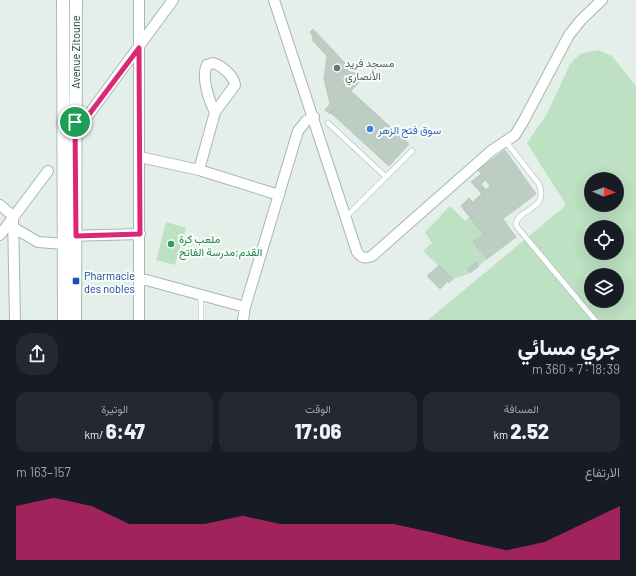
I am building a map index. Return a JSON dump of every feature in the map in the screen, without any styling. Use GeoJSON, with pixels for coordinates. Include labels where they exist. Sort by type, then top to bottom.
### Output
{"type":"FeatureCollection","features":[{"type":"Feature","properties":{"kind":"main road","name":"Avenue Zitoune"},"geometry":{"type":"LineString","coordinates":[[63,0],[68,239],[75,320]]}},
{"type":"Feature","properties":{"kind":"main road","name":"Avenue Zitoune"},"geometry":{"type":"LineString","coordinates":[[64,320],[75,122],[76,0]]}},
{"type":"Feature","properties":{"kind":"street"},"geometry":{"type":"LineString","coordinates":[[139,0],[139,320]]}},
{"type":"Feature","properties":{"kind":"street"},"geometry":{"type":"LineString","coordinates":[[75,122],[84,121],[173,0]]}},
{"type":"Feature","properties":{"kind":"street"},"geometry":{"type":"LineString","coordinates":[[274,0],[314,117],[357,252],[364,258],[372,256],[491,151],[506,142],[520,129],[569,35],[581,20],[602,0]]}},
{"type":"Feature","properties":{"kind":"street"},"geometry":{"type":"LineString","coordinates":[[199,170],[215,112]]}},
{"type":"Feature","properties":{"kind":"street"},"geometry":{"type":"LineString","coordinates":[[243,320],[245,307],[300,127],[306,121],[314,117]]}},
{"type":"Feature","properties":{"kind":"street"},"geometry":{"type":"LineString","coordinates":[[140,157],[199,170],[279,195]]}},
{"type":"Feature","properties":{"kind":"street"},"geometry":{"type":"LineString","coordinates":[[0,234],[48,171]]}},
{"type":"Feature","properties":{"kind":"street"},"geometry":{"type":"LineString","coordinates":[[0,206],[13,216],[14,320]]}},
{"type":"Feature","properties":{"kind":"street"},"geometry":{"type":"LineString","coordinates":[[14,228],[38,242],[140,234]]}},
{"type":"Feature","properties":{"kind":"street"},"geometry":{"type":"LineString","coordinates":[[139,278],[245,307]]}},
{"type":"Feature","properties":{"kind":"lane"},"geometry":{"type":"LineString","coordinates":[[328,123],[386,177]]}},
{"type":"Feature","properties":{"kind":"lane"},"geometry":{"type":"LineString","coordinates":[[506,142],[539,184],[541,190],[541,197],[538,203],[518,218],[516,221],[517,227],[594,320]]}},
{"type":"Feature","properties":{"kind":"lane"},"geometry":{"type":"LineString","coordinates":[[346,217],[412,151]]}},
{"type":"Feature","properties":{"kind":"lane"},"geometry":{"type":"LineString","coordinates":[[201,295],[201,320]]}},
{"type":"Feature","properties":{"kind":"green space"},"geometry":{"type":"Polygon","coordinates":[[[598,50],[612,56],[636,86],[636,320],[428,320],[564,207],[565,203],[527,143],[547,114],[570,64],[580,54],[598,50]]]}},
{"type":"Feature","properties":{"kind":"green space"},"geometry":{"type":"Polygon","coordinates":[[[450,206],[465,221],[470,217],[483,234],[473,242],[487,259],[470,273],[453,279],[423,251],[432,243],[425,232],[450,206]]]}},
{"type":"Feature","properties":{"kind":"green space","name":"ملعب كرة القدم;مدرسة الفاتح"},"geometry":{"type":"Polygon","coordinates":[[[166,222],[186,228],[175,265],[156,260],[166,222]]]}},
{"type":"Feature","properties":{"kind":"building","name":"مسجد فريد الأنصاري"},"geometry":{"type":"Polygon","coordinates":[[[313,29],[361,80],[330,114],[325,110],[330,104],[324,79],[327,56],[313,41],[310,32],[313,29]]]}},
{"type":"Feature","properties":{"kind":"building","name":"سوق فتح الزهر"},"geometry":{"type":"Polygon","coordinates":[[[351,91],[409,144],[389,166],[331,113],[351,91]]]}},
{"type":"Feature","properties":{"kind":"building"},"geometry":{"type":"Polygon","coordinates":[[[505,150],[536,194],[483,234],[464,210],[490,186],[478,170],[505,150]]]}},
{"type":"Feature","properties":{"kind":"building"},"geometry":{"type":"Polygon","coordinates":[[[481,174],[485,180],[481,184],[486,190],[482,194],[471,182],[481,174]]]}},
{"type":"Feature","properties":{"kind":"building"},"geometry":{"type":"Polygon","coordinates":[[[469,198],[473,202],[464,210],[461,206],[469,198]]]}},
{"type":"Feature","properties":{"kind":"building"},"geometry":{"type":"Polygon","coordinates":[[[503,219],[516,237],[487,259],[473,242],[503,219]]]}},
{"type":"Feature","properties":{"kind":"building"},"geometry":{"type":"Polygon","coordinates":[[[476,262],[479,266],[470,273],[467,269],[476,262]]]}},
{"type":"Feature","properties":{"kind":"building"},"geometry":{"type":"Polygon","coordinates":[[[439,265],[453,279],[449,283],[448,281],[440,289],[427,276],[439,265]]]}},
{"type":"Feature","properties":{"kind":"place","name":"مسجد فريد الأنصاري"},"geometry":{"type":"Point","coordinates":[337,68]}},
{"type":"Feature","properties":{"kind":"place","name":"سوق فتح الزهر"},"geometry":{"type":"Point","coordinates":[370,129]}},
{"type":"Feature","properties":{"kind":"place","name":"ملعب كرة القدم;مدرسة الفاتح"},"geometry":{"type":"Point","coordinates":[171,244]}},
{"type":"Feature","properties":{"kind":"place","name":"Pharmacie des nobles"},"geometry":{"type":"Point","coordinates":[76,281]}},
{"type":"Feature","properties":{"kind":"route"},"geometry":{"type":"LineString","coordinates":[[139,48],[140,234],[76,236],[75,122],[84,121],[139,48]]}}]}
